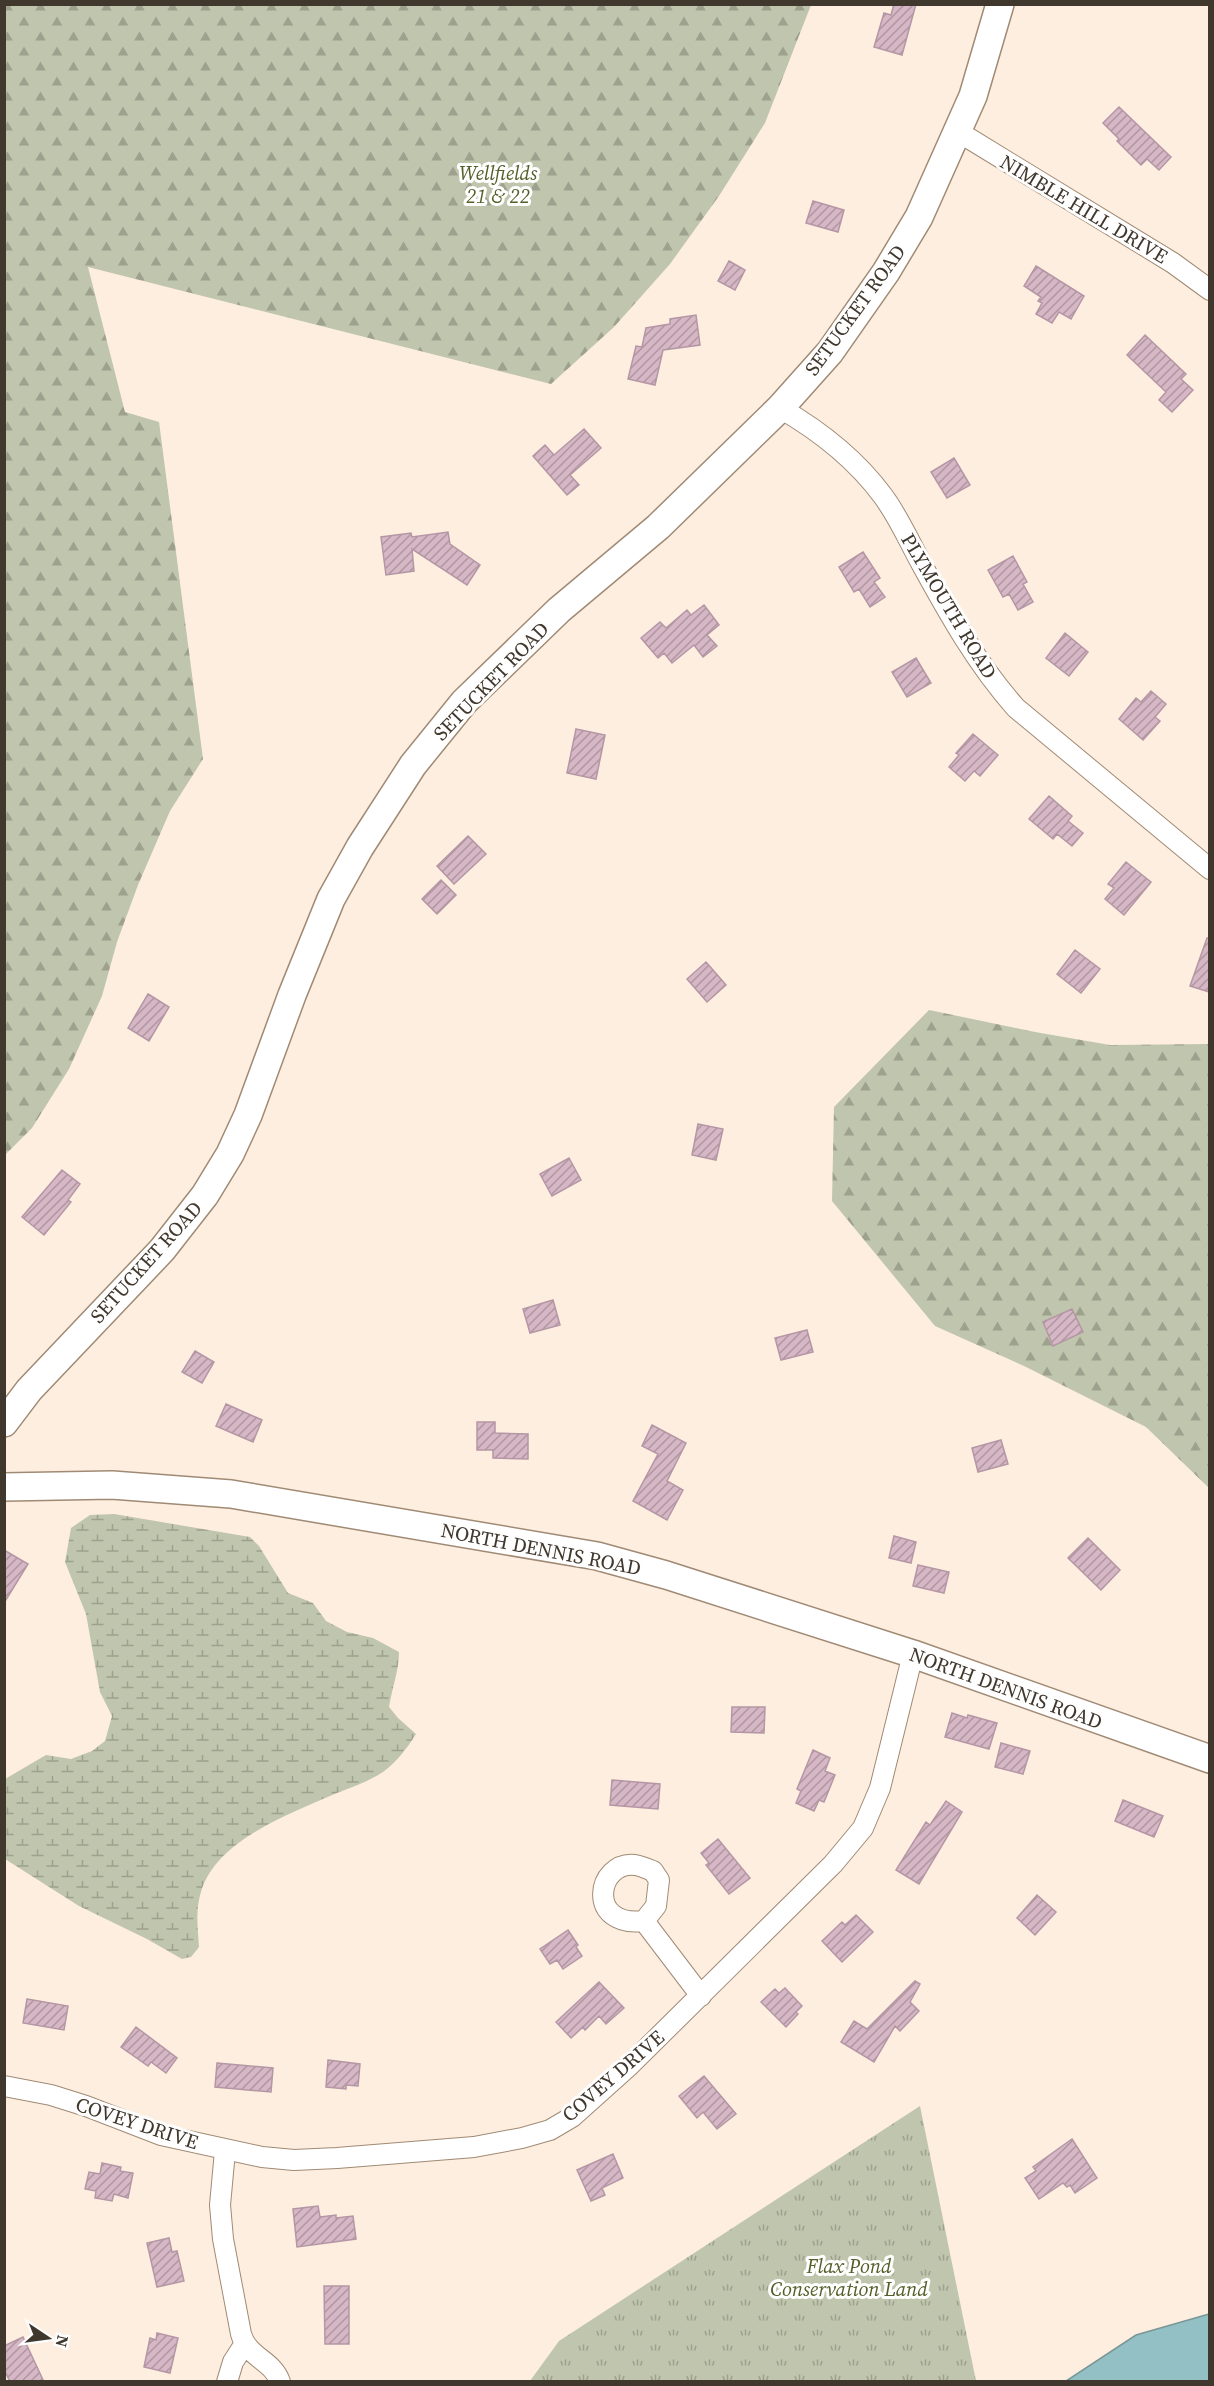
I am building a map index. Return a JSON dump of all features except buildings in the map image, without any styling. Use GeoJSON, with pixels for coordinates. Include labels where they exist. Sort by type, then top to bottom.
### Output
{"type":"FeatureCollection","features":[{"type":"Feature","properties":{"kind":"main road","name":"SETUCKET ROAD"},"geometry":{"type":"LineString","coordinates":[[4,1423],[29,1390],[162,1250],[205,1195],[230,1154],[248,1115],[295,986],[331,899],[388,801],[425,750],[464,702],[559,610],[658,527],[780,408],[830,352],[886,273],[919,217],[973,96],[1000,4]]}},
{"type":"Feature","properties":{"kind":"main road","name":"NORTH DENNIS ROAD"},"geometry":{"type":"LineString","coordinates":[[4,1487],[112,1485],[231,1494],[597,1556],[666,1575],[914,1654],[1209,1759]]}},
{"type":"Feature","properties":{"kind":"street","name":"NIMBLE HILL DRIVE"},"geometry":{"type":"LineString","coordinates":[[957,131],[1173,263],[1209,290]]}},
{"type":"Feature","properties":{"kind":"street","name":"PLYMOUTH ROAD"},"geometry":{"type":"LineString","coordinates":[[780,408],[808,424],[836,445],[883,496],[950,615],[992,681],[1016,708],[1209,868]]}},
{"type":"Feature","properties":{"kind":"street","name":"COVEY DRIVE"},"geometry":{"type":"LineString","coordinates":[[4,2086],[51,2095],[161,2135],[225,2151],[294,2160],[500,2144],[550,2130],[572,2117],[630,2065],[833,1864],[862,1828],[880,1788],[914,1654]]}},
{"type":"Feature","properties":{"kind":"street"},"geometry":{"type":"LineString","coordinates":[[644,1921],[701,1996]]}},
{"type":"Feature","properties":{"kind":"street"},"geometry":{"type":"LineString","coordinates":[[225,2151],[220,2205],[223,2239],[244,2344],[251,2353],[277,2374],[280,2382]]}},
{"type":"Feature","properties":{"kind":"street"},"geometry":{"type":"LineString","coordinates":[[226,2382],[233,2362],[244,2344]]}},
{"type":"Feature","properties":{"kind":"green space","name":"Wellfields 21 & 22"},"geometry":{"type":"Polygon","coordinates":[[[5,4],[811,5],[765,123],[719,196],[670,264],[614,327],[551,384],[88,267],[125,412],[159,422],[203,759],[170,811],[138,885],[117,942],[102,996],[69,1069],[32,1128],[5,1155],[5,4]]]}},
{"type":"Feature","properties":{"kind":"green space"},"geometry":{"type":"Polygon","coordinates":[[[929,1010],[1110,1045],[1209,1044],[1209,1488],[1146,1427],[1024,1366],[935,1326],[832,1201],[834,1107],[929,1010]]]}},
{"type":"Feature","properties":{"kind":"green space"},"geometry":{"type":"Polygon","coordinates":[[[114,1514],[250,1537],[259,1546],[288,1593],[313,1603],[326,1621],[347,1632],[373,1638],[399,1652],[389,1707],[416,1734],[393,1764],[383,1772],[257,1830],[222,1857],[209,1874],[199,1899],[197,1919],[199,1947],[191,1957],[182,1959],[79,1906],[5,1859],[5,1779],[46,1755],[71,1759],[92,1751],[105,1741],[112,1716],[100,1692],[86,1614],[65,1562],[71,1528],[90,1515],[114,1514]]]}},
{"type":"Feature","properties":{"kind":"green space","name":"Flax Pond Conservation Land"},"geometry":{"type":"Polygon","coordinates":[[[920,2106],[976,2381],[530,2381],[559,2341],[920,2106]]]}},
{"type":"Feature","properties":{"kind":"water"},"geometry":{"type":"Polygon","coordinates":[[[1209,2314],[1209,2381],[1066,2381],[1136,2335],[1209,2314]]]}}]}
